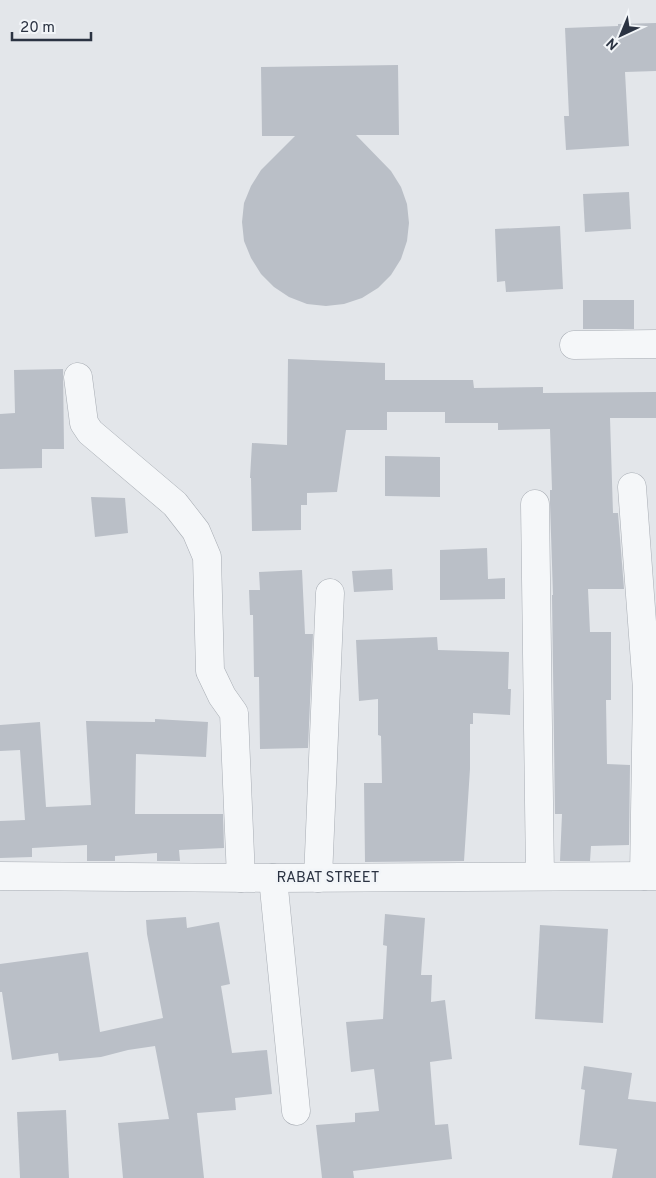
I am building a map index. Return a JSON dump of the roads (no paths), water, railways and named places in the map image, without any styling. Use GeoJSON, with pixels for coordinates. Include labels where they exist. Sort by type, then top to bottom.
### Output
{"type":"FeatureCollection","features":[{"type":"Feature","properties":{"kind":"street"},"geometry":{"type":"LineString","coordinates":[[574,345],[656,344]]}},
{"type":"Feature","properties":{"kind":"street"},"geometry":{"type":"LineString","coordinates":[[78,376],[84,423],[90,432],[175,504],[196,531],[207,557],[210,671],[222,696],[234,714],[241,878]]}},
{"type":"Feature","properties":{"kind":"street"},"geometry":{"type":"LineString","coordinates":[[632,487],[647,690],[650,876]]}},
{"type":"Feature","properties":{"kind":"street"},"geometry":{"type":"LineString","coordinates":[[535,504],[540,876]]}},
{"type":"Feature","properties":{"kind":"street"},"geometry":{"type":"LineString","coordinates":[[318,878],[330,593]]}},
{"type":"Feature","properties":{"kind":"street","name":"RABAT STREET"},"geometry":{"type":"LineString","coordinates":[[0,876],[241,878],[650,876]]}},
{"type":"Feature","properties":{"kind":"street"},"geometry":{"type":"LineString","coordinates":[[273,878],[296,1111]]}}]}
